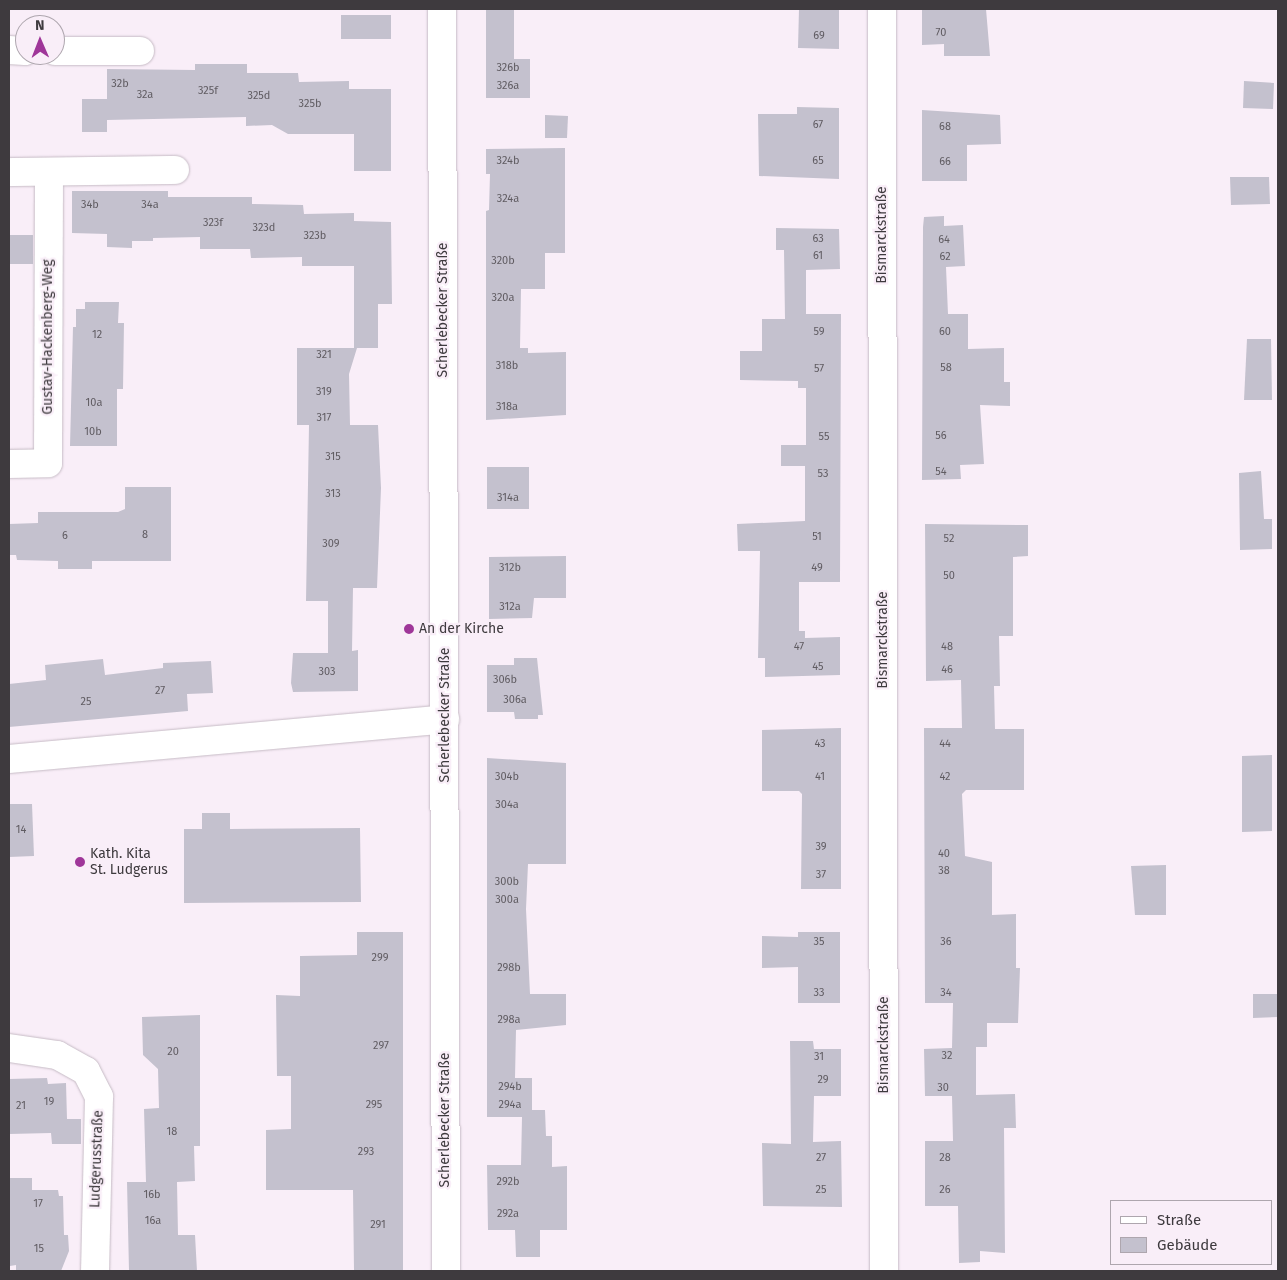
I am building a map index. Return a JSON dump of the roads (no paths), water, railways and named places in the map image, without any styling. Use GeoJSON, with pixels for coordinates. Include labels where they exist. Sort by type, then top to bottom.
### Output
{"type":"FeatureCollection","features":[{"type":"Feature","properties":{"kind":"street","name":"Scherlebecker Straße"},"geometry":{"type":"LineString","coordinates":[[442,9],[446,1271]]}},
{"type":"Feature","properties":{"kind":"street","name":"Bismarckstraße"},"geometry":{"type":"LineString","coordinates":[[882,9],[884,1271]]}},
{"type":"Feature","properties":{"kind":"street"},"geometry":{"type":"LineString","coordinates":[[65,51],[140,51]]}},
{"type":"Feature","properties":{"kind":"street"},"geometry":{"type":"LineString","coordinates":[[9,172],[175,170]]}},
{"type":"Feature","properties":{"kind":"street","name":"Gustav-Hackenberg-Weg"},"geometry":{"type":"LineString","coordinates":[[9,464],[48,464],[49,172]]}},
{"type":"Feature","properties":{"kind":"street"},"geometry":{"type":"LineString","coordinates":[[9,759],[445,719]]}},
{"type":"Feature","properties":{"kind":"street","name":"Ludgerusstraße"},"geometry":{"type":"LineString","coordinates":[[9,1048],[57,1055],[86,1071],[99,1097],[95,1271]]}},
{"type":"Feature","properties":{"kind":"place","name":"An der Kirche"},"geometry":{"type":"Point","coordinates":[409,629]}},
{"type":"Feature","properties":{"kind":"place","name":"Kath. Kita St. Ludgerus"},"geometry":{"type":"Point","coordinates":[80,862]}}]}
